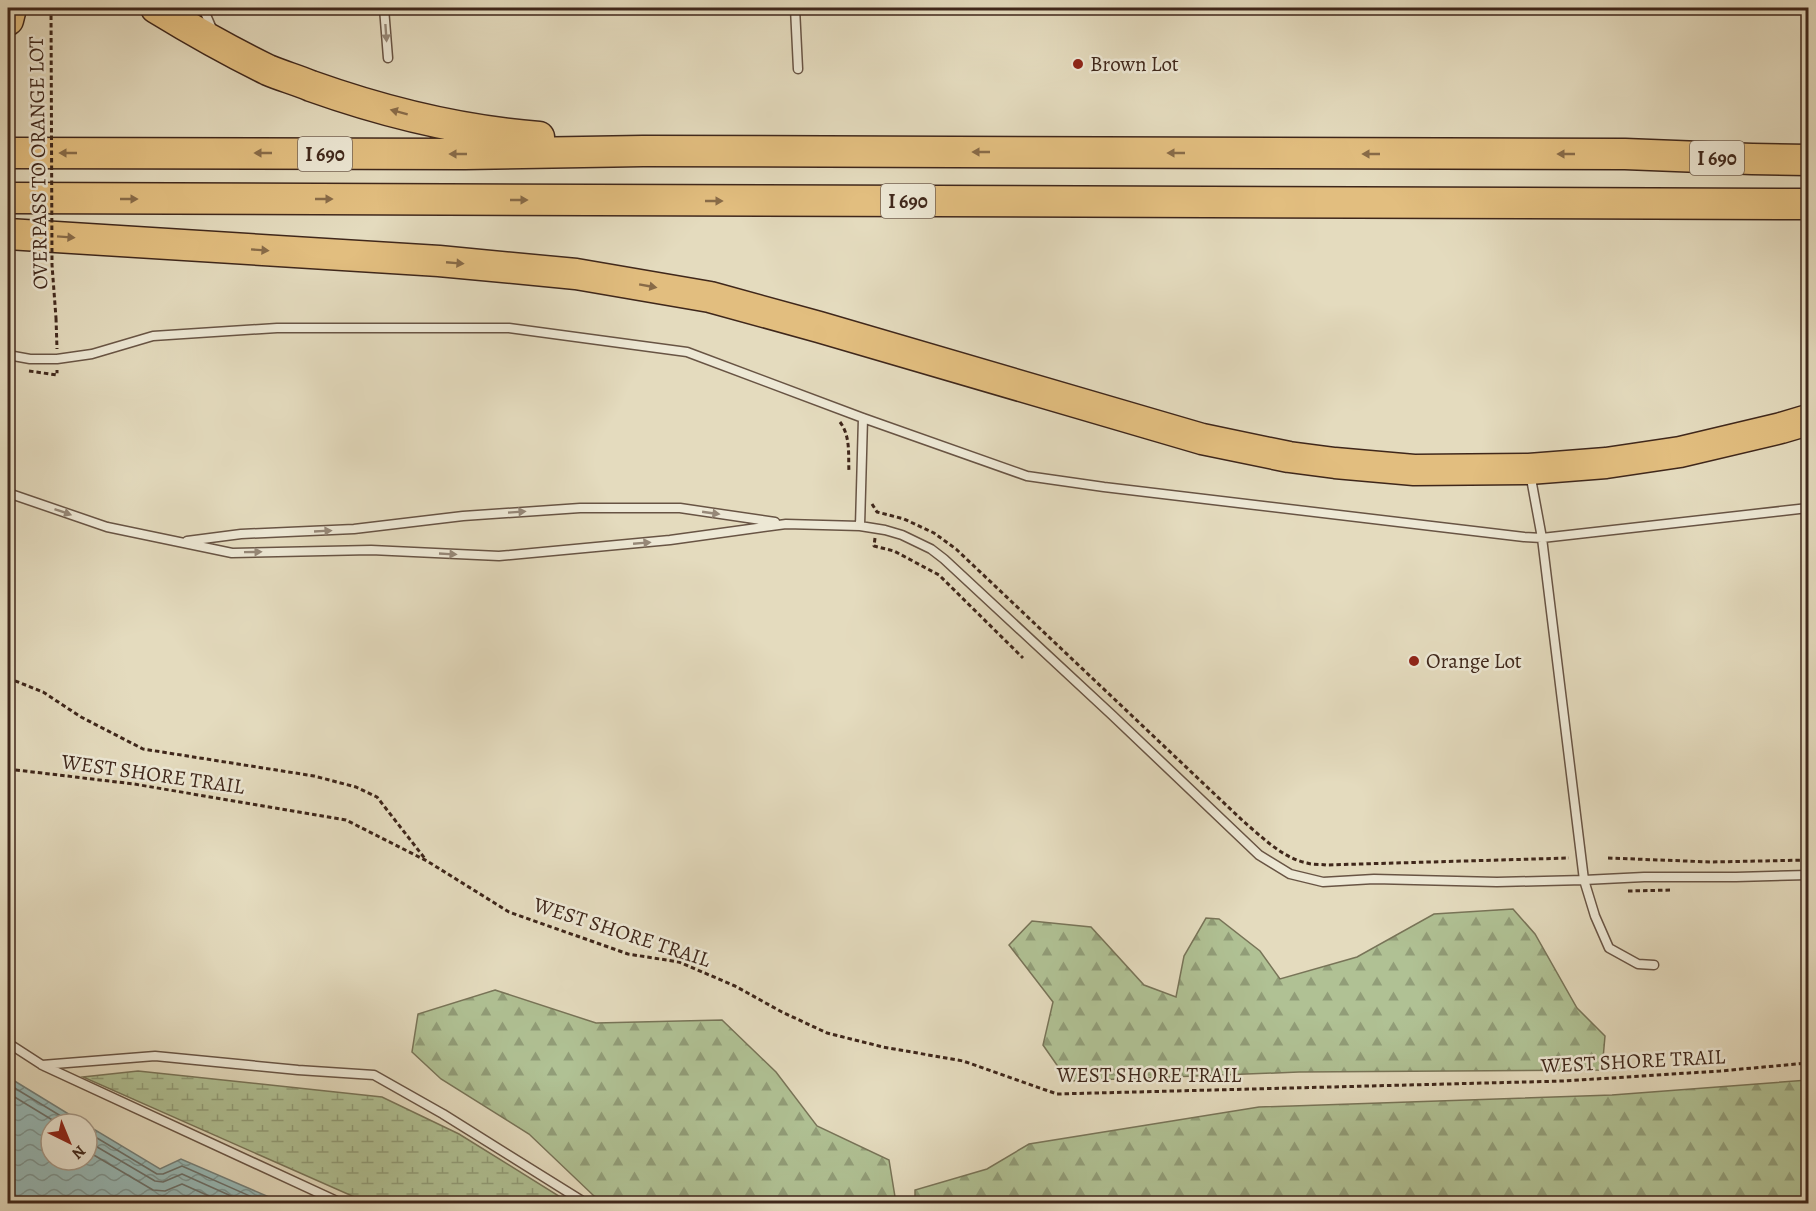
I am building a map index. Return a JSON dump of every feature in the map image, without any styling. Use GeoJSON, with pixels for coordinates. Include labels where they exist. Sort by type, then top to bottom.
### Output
{"type":"FeatureCollection","features":[{"type":"Feature","properties":{"kind":"highway"},"geometry":{"type":"LineString","coordinates":[[8,20],[11,8]]}},
{"type":"Feature","properties":{"kind":"highway"},"geometry":{"type":"LineString","coordinates":[[156,8],[200,35],[270,71],[345,98],[431,121],[516,135],[598,142],[643,151]]}},
{"type":"Feature","properties":{"kind":"highway"},"geometry":{"type":"LineString","coordinates":[[1625,153],[1809,143]]}},
{"type":"Feature","properties":{"kind":"highway","name":"I 690"},"geometry":{"type":"LineString","coordinates":[[8,153],[465,154],[643,151],[1625,153],[1809,160]]}},
{"type":"Feature","properties":{"kind":"highway","name":"I 690"},"geometry":{"type":"LineString","coordinates":[[8,198],[1809,204]]}},
{"type":"Feature","properties":{"kind":"highway"},"geometry":{"type":"LineString","coordinates":[[8,234],[440,261],[576,274],[710,297],[1202,439],[1289,457],[1335,463],[1414,470],[1529,469],[1606,463],[1680,452],[1809,420]]}},
{"type":"Feature","properties":{"kind":"lane"},"geometry":{"type":"LineString","coordinates":[[203,8],[219,45]]}},
{"type":"Feature","properties":{"kind":"lane"},"geometry":{"type":"LineString","coordinates":[[384,8],[388,58]]}},
{"type":"Feature","properties":{"kind":"lane"},"geometry":{"type":"LineString","coordinates":[[795,8],[798,69]]}},
{"type":"Feature","properties":{"kind":"lane"},"geometry":{"type":"LineString","coordinates":[[8,355],[30,359],[57,359],[92,354],[153,336],[277,328],[509,328],[687,352],[1027,476],[1104,487],[1477,533],[1542,538],[1809,508]]}},
{"type":"Feature","properties":{"kind":"lane"},"geometry":{"type":"LineString","coordinates":[[860,526],[863,418]]}},
{"type":"Feature","properties":{"kind":"lane"},"geometry":{"type":"LineString","coordinates":[[1529,469],[1542,538],[1584,880],[1608,948],[1638,964],[1654,965]]}},
{"type":"Feature","properties":{"kind":"lane"},"geometry":{"type":"LineString","coordinates":[[8,493],[107,527],[232,553],[371,550],[499,556],[670,540],[786,524]]}},
{"type":"Feature","properties":{"kind":"lane"},"geometry":{"type":"LineString","coordinates":[[181,542],[241,534],[354,529],[463,516],[580,508],[680,508],[786,524],[876,528],[902,535],[931,549],[944,559],[1260,855],[1290,874],[1323,882],[1374,879],[1497,882],[1809,875]]}},
{"type":"Feature","properties":{"kind":"lane"},"geometry":{"type":"LineString","coordinates":[[8,1043],[42,1065],[343,1203]]}},
{"type":"Feature","properties":{"kind":"lane"},"geometry":{"type":"LineString","coordinates":[[42,1065],[155,1056],[374,1075],[443,1114],[587,1203]]}},
{"type":"Feature","properties":{"kind":"path","name":"OVERPASS TO ORANGE LOT"},"geometry":{"type":"LineString","coordinates":[[51,8],[52,265],[56,318]]}},
{"type":"Feature","properties":{"kind":"path"},"geometry":{"type":"LineString","coordinates":[[878,512],[874,546],[894,551],[939,574],[1023,658]]}},
{"type":"Feature","properties":{"kind":"path"},"geometry":{"type":"LineString","coordinates":[[883,514],[904,519],[934,533],[956,549],[1243,821],[1288,856],[1306,863],[1326,865],[1569,858]]}},
{"type":"Feature","properties":{"kind":"path","name":"WEST SHORE TRAIL"},"geometry":{"type":"LineString","coordinates":[[8,678],[43,692],[81,717],[143,749],[314,776],[356,787],[377,797],[427,861]]}},
{"type":"Feature","properties":{"kind":"path","name":"WEST SHORE TRAIL"},"geometry":{"type":"LineString","coordinates":[[8,769],[134,784],[346,820],[427,861],[509,912],[628,954],[679,962],[735,986],[827,1033],[883,1047],[963,1061],[1057,1094],[1564,1081],[1809,1063]]}},
{"type":"Feature","properties":{"kind":"path"},"geometry":{"type":"LineString","coordinates":[[1608,858],[1711,862],[1809,860]]}},
{"type":"Feature","properties":{"kind":"green space"},"geometry":{"type":"Polygon","coordinates":[[[1513,909],[1535,934],[1577,1008],[1605,1036],[1602,1070],[1299,1072],[1068,1081],[1043,1045],[1053,1002],[1009,945],[1032,921],[1091,927],[1144,985],[1176,997],[1184,956],[1206,918],[1219,919],[1260,951],[1280,979],[1357,957],[1434,914],[1513,909]]]}},
{"type":"Feature","properties":{"kind":"green space"},"geometry":{"type":"Polygon","coordinates":[[[495,990],[596,1023],[722,1020],[776,1072],[817,1126],[889,1160],[896,1203],[607,1203],[594,1196],[529,1134],[441,1079],[412,1052],[418,1014],[495,990]]]}},
{"type":"Feature","properties":{"kind":"green space"},"geometry":{"type":"Polygon","coordinates":[[[138,1071],[382,1097],[459,1134],[570,1203],[368,1203],[83,1077],[138,1071]]]}},
{"type":"Feature","properties":{"kind":"green space"},"geometry":{"type":"Polygon","coordinates":[[[1808,1080],[1808,1203],[915,1203],[915,1190],[987,1169],[1029,1144],[1259,1107],[1612,1095],[1808,1080]]]}},
{"type":"Feature","properties":{"kind":"water"},"geometry":{"type":"Polygon","coordinates":[[[8,1077],[65,1112],[39,1112],[39,1172],[99,1172],[99,1132],[160,1169],[181,1159],[283,1203],[8,1203],[8,1077]]]}},
{"type":"Feature","properties":{"kind":"place","name":"Brown Lot"},"geometry":{"type":"Point","coordinates":[1078,64]}},
{"type":"Feature","properties":{"kind":"place","name":"Orange Lot"},"geometry":{"type":"Point","coordinates":[1414,661]}}]}
